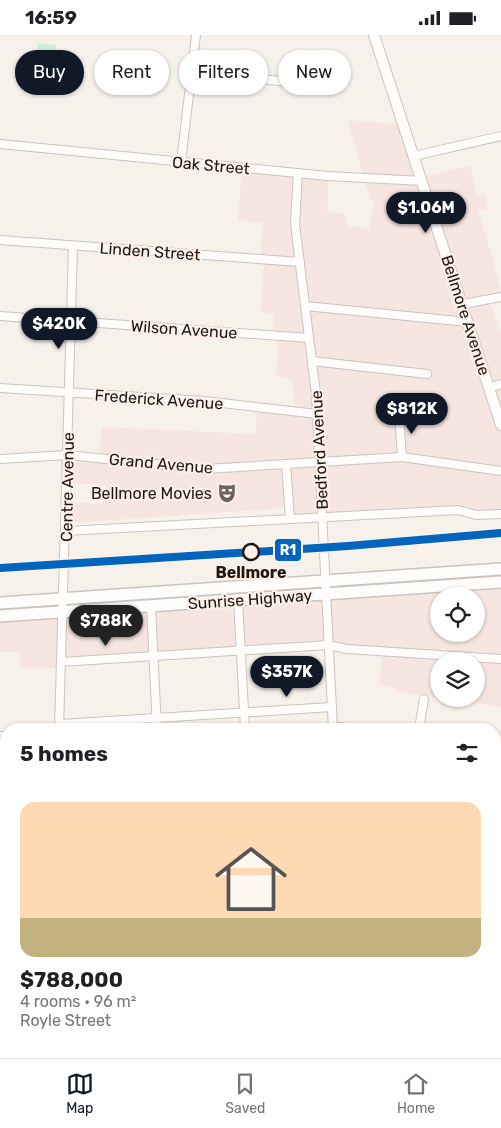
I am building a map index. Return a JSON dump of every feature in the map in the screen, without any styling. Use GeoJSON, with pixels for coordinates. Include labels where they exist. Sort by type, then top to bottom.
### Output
{"type":"FeatureCollection","features":[{"type":"Feature","properties":{"kind":"highway","name":"Sunrise Highway"},"geometry":{"type":"LineString","coordinates":[[0,603],[501,569]]}},
{"type":"Feature","properties":{"kind":"highway","name":"Sunrise Highway"},"geometry":{"type":"LineString","coordinates":[[0,617],[501,582]]}},
{"type":"Feature","properties":{"kind":"main road","name":"Bellmore Avenue"},"geometry":{"type":"LineString","coordinates":[[374,35],[501,425]]}},
{"type":"Feature","properties":{"kind":"street"},"geometry":{"type":"LineString","coordinates":[[194,50],[196,35]]}},
{"type":"Feature","properties":{"kind":"street"},"geometry":{"type":"LineString","coordinates":[[181,162],[189,95]]}},
{"type":"Feature","properties":{"kind":"street"},"geometry":{"type":"LineString","coordinates":[[414,156],[501,136]]}},
{"type":"Feature","properties":{"kind":"street","name":"Oak Street"},"geometry":{"type":"LineString","coordinates":[[0,144],[298,173],[422,181]]}},
{"type":"Feature","properties":{"kind":"street","name":"Bedford Avenue"},"geometry":{"type":"LineString","coordinates":[[298,173],[295,224],[317,413],[333,723]]}},
{"type":"Feature","properties":{"kind":"street","name":"Linden Street"},"geometry":{"type":"LineString","coordinates":[[0,240],[300,262]]}},
{"type":"Feature","properties":{"kind":"street","name":"Centre Avenue"},"geometry":{"type":"LineString","coordinates":[[60,723],[73,245]]}},
{"type":"Feature","properties":{"kind":"street"},"geometry":{"type":"LineString","coordinates":[[463,304],[501,297]]}},
{"type":"Feature","properties":{"kind":"street"},"geometry":{"type":"LineString","coordinates":[[305,305],[468,322]]}},
{"type":"Feature","properties":{"kind":"street","name":"Wilson Avenue"},"geometry":{"type":"LineString","coordinates":[[0,316],[309,338]]}},
{"type":"Feature","properties":{"kind":"street"},"geometry":{"type":"LineString","coordinates":[[312,361],[427,375]]}},
{"type":"Feature","properties":{"kind":"street"},"geometry":{"type":"LineString","coordinates":[[489,388],[501,384]]}},
{"type":"Feature","properties":{"kind":"street","name":"Frederick Avenue"},"geometry":{"type":"LineString","coordinates":[[0,388],[205,401],[317,413]]}},
{"type":"Feature","properties":{"kind":"street"},"geometry":{"type":"LineString","coordinates":[[399,414],[402,457]]}},
{"type":"Feature","properties":{"kind":"street","name":"Grand Avenue"},"geometry":{"type":"LineString","coordinates":[[0,459],[67,455],[205,469],[402,457],[501,471]]}},
{"type":"Feature","properties":{"kind":"street"},"geometry":{"type":"LineString","coordinates":[[286,464],[290,519]]}},
{"type":"Feature","properties":{"kind":"street"},"geometry":{"type":"LineString","coordinates":[[66,531],[458,510],[476,515],[501,514]]}},
{"type":"Feature","properties":{"kind":"street"},"geometry":{"type":"LineString","coordinates":[[238,599],[245,723]]}},
{"type":"Feature","properties":{"kind":"street"},"geometry":{"type":"LineString","coordinates":[[151,606],[156,723]]}},
{"type":"Feature","properties":{"kind":"street"},"geometry":{"type":"LineString","coordinates":[[61,662],[328,645],[392,652],[501,659]]}},
{"type":"Feature","properties":{"kind":"street"},"geometry":{"type":"LineString","coordinates":[[420,723],[424,699]]}},
{"type":"Feature","properties":{"kind":"street"},"geometry":{"type":"LineString","coordinates":[[103,723],[332,707]]}},
{"type":"Feature","properties":{"kind":"shaded area"},"geometry":{"type":"Polygon","coordinates":[[[348,120],[402,125],[419,178],[470,165],[476,195],[484,193],[488,209],[478,212],[493,258],[501,294],[489,297],[501,334],[501,511],[288,516],[286,508],[69,523],[69,503],[102,503],[106,485],[70,483],[70,457],[99,459],[102,427],[256,434],[257,410],[296,414],[292,382],[290,379],[276,377],[278,351],[277,337],[273,337],[273,314],[261,313],[264,262],[260,261],[263,223],[238,220],[242,169],[329,177],[327,212],[346,214],[348,226],[369,228],[374,205],[364,180],[348,120]]]}},
{"type":"Feature","properties":{"kind":"shaded area"},"geometry":{"type":"Polygon","coordinates":[[[501,586],[501,707],[485,705],[485,652],[430,652],[430,697],[394,691],[394,688],[379,685],[382,653],[327,646],[60,662],[59,668],[20,669],[20,652],[0,652],[0,621],[430,591],[430,642],[485,642],[485,587],[501,586]]]}},
{"type":"Feature","properties":{"kind":"green space"},"geometry":{"type":"Polygon","coordinates":[[[38,43],[56,45],[55,50],[37,50],[38,43]]]}},
{"type":"Feature","properties":{"kind":"transit line","name":"R1"},"geometry":{"type":"LineString","coordinates":[[0,568],[348,546],[501,533]]}},
{"type":"Feature","properties":{"kind":"place","name":"Bellmore Movies"},"geometry":{"type":"Point","coordinates":[227,493]}},
{"type":"Feature","properties":{"kind":"place","name":"Bellmore"},"geometry":{"type":"Point","coordinates":[251,552]}}]}
